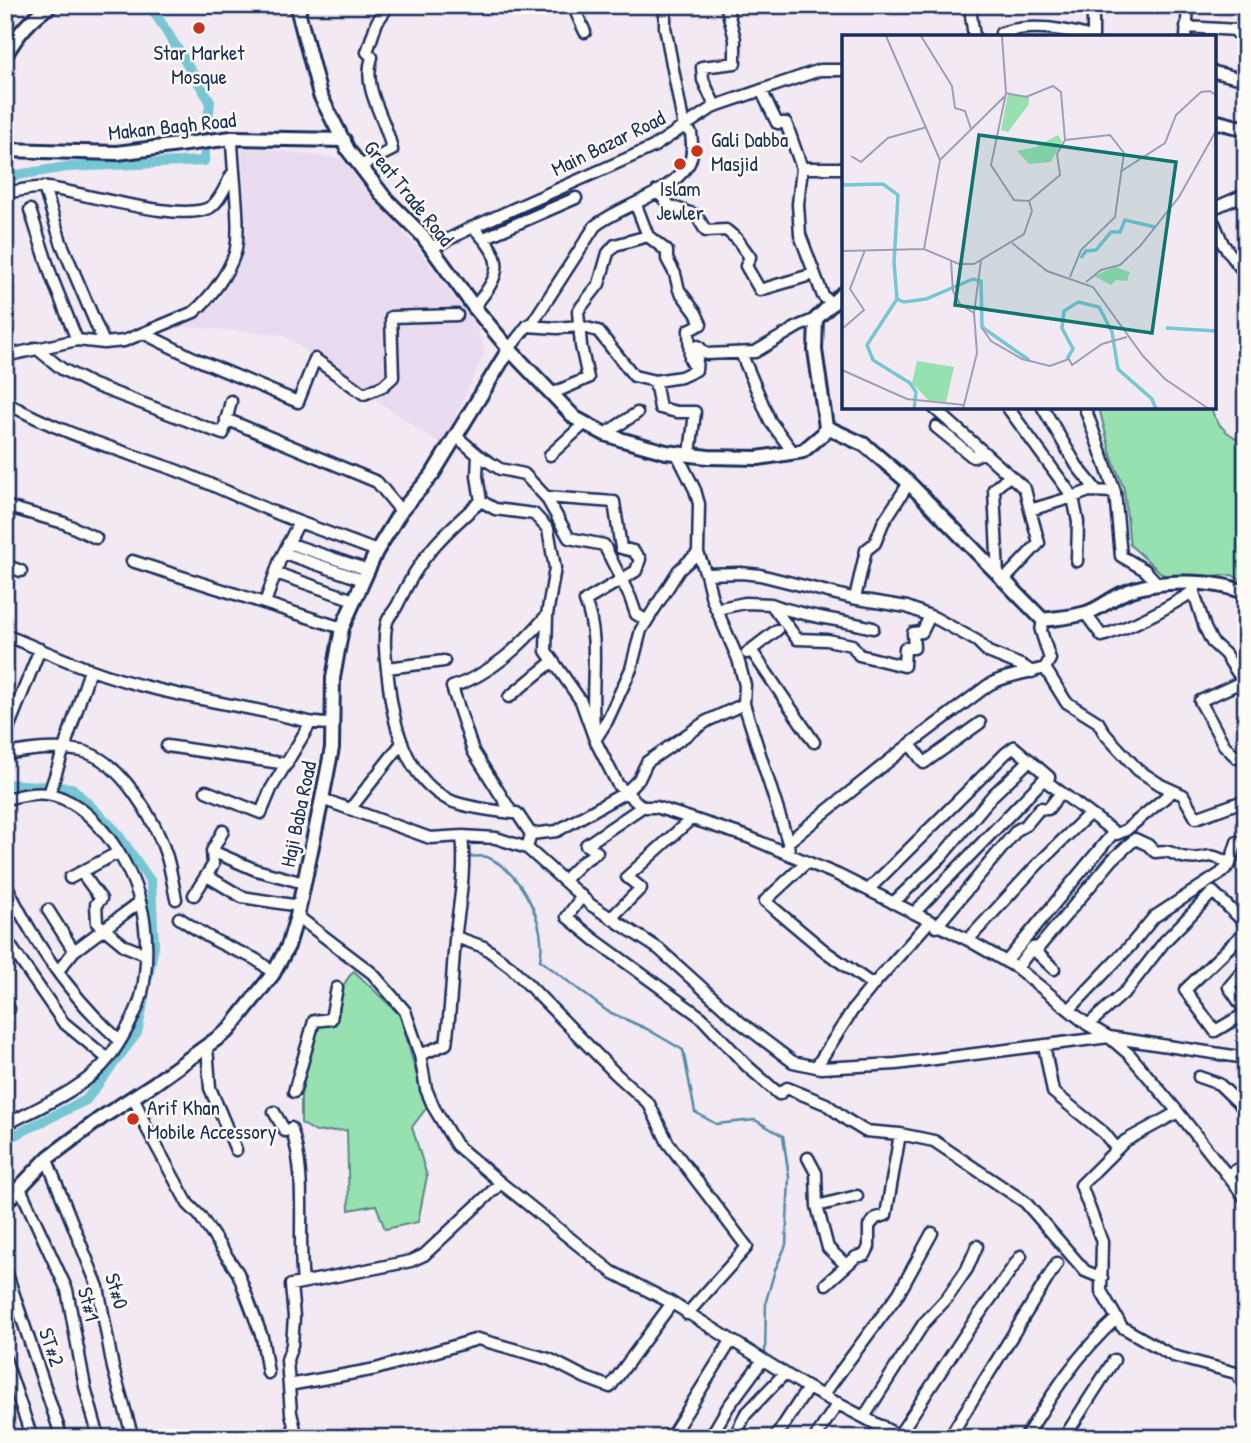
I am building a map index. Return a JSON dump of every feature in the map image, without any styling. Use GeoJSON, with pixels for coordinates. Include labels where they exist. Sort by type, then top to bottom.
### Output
{"type":"FeatureCollection","features":[{"type":"Feature","properties":{"kind":"main road"},"geometry":{"type":"LineString","coordinates":[[5,56],[17,34],[51,5]]}},
{"type":"Feature","properties":{"kind":"main road","name":"Great Trade Road"},"geometry":{"type":"LineString","coordinates":[[299,5],[299,15],[320,95],[360,166],[384,197],[422,235],[474,307],[509,349],[551,394],[584,424],[605,435],[683,453],[758,458],[793,452]]}},
{"type":"Feature","properties":{"kind":"main road"},"geometry":{"type":"LineString","coordinates":[[1216,122],[1246,129]]}},
{"type":"Feature","properties":{"kind":"main road","name":"Makan Bagh Road"},"geometry":{"type":"LineString","coordinates":[[5,150],[117,153],[225,138],[344,140]]}},
{"type":"Feature","properties":{"kind":"main road"},"geometry":{"type":"LineString","coordinates":[[793,452],[803,451],[823,434],[826,427],[815,350],[816,319],[842,294]]}},
{"type":"Feature","properties":{"kind":"main road","name":"Haji Baba Road"},"geometry":{"type":"LineString","coordinates":[[5,1203],[47,1160],[101,1118],[134,1098],[229,1030],[273,974],[288,946],[298,911],[322,799],[332,748],[333,678],[342,628],[377,551],[401,511],[432,475],[509,349]]}},
{"type":"Feature","properties":{"kind":"main road"},"geometry":{"type":"LineString","coordinates":[[826,427],[864,445],[909,483],[1043,620],[1085,613],[1125,592],[1158,584],[1233,587],[1246,593]]}},
{"type":"Feature","properties":{"kind":"street"},"geometry":{"type":"LineString","coordinates":[[5,12],[12,5]]}},
{"type":"Feature","properties":{"kind":"street"},"geometry":{"type":"LineString","coordinates":[[360,166],[392,150],[375,106],[368,70],[372,57],[367,52],[377,22],[389,5]]}},
{"type":"Feature","properties":{"kind":"street"},"geometry":{"type":"LineString","coordinates":[[575,5],[585,32]]}},
{"type":"Feature","properties":{"kind":"street"},"geometry":{"type":"LineString","coordinates":[[509,349],[533,322],[595,226],[608,216],[636,205],[689,164],[691,133],[684,127],[665,27],[665,5]]}},
{"type":"Feature","properties":{"kind":"street"},"geometry":{"type":"LineString","coordinates":[[715,106],[703,80],[702,67],[735,63],[735,39],[726,5]]}},
{"type":"Feature","properties":{"kind":"street"},"geometry":{"type":"LineString","coordinates":[[972,5],[974,35]]}},
{"type":"Feature","properties":{"kind":"street"},"geometry":{"type":"LineString","coordinates":[[1092,35],[1093,5]]}},
{"type":"Feature","properties":{"kind":"street"},"geometry":{"type":"LineString","coordinates":[[1188,5],[1186,32],[1237,30],[1237,33],[1246,34]]}},
{"type":"Feature","properties":{"kind":"street"},"geometry":{"type":"LineString","coordinates":[[1002,35],[1016,28],[1047,28],[1085,35]]}},
{"type":"Feature","properties":{"kind":"street","name":"Main Bazar Road"},"geometry":{"type":"LineString","coordinates":[[431,248],[653,147],[715,106],[820,70],[842,70]]}},
{"type":"Feature","properties":{"kind":"street"},"geometry":{"type":"LineString","coordinates":[[1216,72],[1246,79]]}},
{"type":"Feature","properties":{"kind":"street"},"geometry":{"type":"LineString","coordinates":[[761,90],[777,123],[786,123],[802,168],[798,217],[800,235],[823,296],[832,304]]}},
{"type":"Feature","properties":{"kind":"street"},"geometry":{"type":"LineString","coordinates":[[5,356],[77,340],[104,343],[124,341],[194,312],[203,304],[218,284],[234,254],[237,234],[233,173],[225,138]]}},
{"type":"Feature","properties":{"kind":"street"},"geometry":{"type":"LineString","coordinates":[[802,168],[842,168]]}},
{"type":"Feature","properties":{"kind":"street"},"geometry":{"type":"LineString","coordinates":[[5,193],[44,187],[141,207],[191,211],[211,207],[233,173]]}},
{"type":"Feature","properties":{"kind":"street"},"geometry":{"type":"LineString","coordinates":[[44,187],[61,242],[104,343]]}},
{"type":"Feature","properties":{"kind":"street"},"geometry":{"type":"LineString","coordinates":[[657,191],[670,206],[696,215],[706,231],[726,229],[737,239],[750,257],[746,266],[760,290],[814,274]]}},
{"type":"Feature","properties":{"kind":"street"},"geometry":{"type":"LineString","coordinates":[[1216,207],[1246,194]]}},
{"type":"Feature","properties":{"kind":"street"},"geometry":{"type":"LineString","coordinates":[[484,238],[576,198]]}},
{"type":"Feature","properties":{"kind":"street"},"geometry":{"type":"LineString","coordinates":[[636,205],[648,236],[667,251],[679,290],[701,324],[689,330],[690,359],[696,370]]}},
{"type":"Feature","properties":{"kind":"street"},"geometry":{"type":"LineString","coordinates":[[30,210],[52,278],[77,340]]}},
{"type":"Feature","properties":{"kind":"street"},"geometry":{"type":"LineString","coordinates":[[473,227],[490,245],[496,257],[496,273],[474,307]]}},
{"type":"Feature","properties":{"kind":"street"},"geometry":{"type":"LineString","coordinates":[[1216,228],[1223,244],[1245,274],[1246,281]]}},
{"type":"Feature","properties":{"kind":"street"},"geometry":{"type":"LineString","coordinates":[[551,394],[588,378],[578,311],[598,284],[608,253],[615,245],[648,236]]}},
{"type":"Feature","properties":{"kind":"street"},"geometry":{"type":"LineString","coordinates":[[143,333],[196,359],[298,402],[315,359],[364,394],[383,386],[393,377],[391,317],[457,315]]}},
{"type":"Feature","properties":{"kind":"street"},"geometry":{"type":"LineString","coordinates":[[696,370],[698,346],[706,354],[755,352],[816,319]]}},
{"type":"Feature","properties":{"kind":"street"},"geometry":{"type":"LineString","coordinates":[[527,326],[579,326],[598,331],[635,376],[655,381],[681,377],[696,370]]}},
{"type":"Feature","properties":{"kind":"street"},"geometry":{"type":"LineString","coordinates":[[36,348],[62,369],[91,384],[223,434],[231,401]]}},
{"type":"Feature","properties":{"kind":"street"},"geometry":{"type":"LineString","coordinates":[[741,353],[770,421],[793,452]]}},
{"type":"Feature","properties":{"kind":"street"},"geometry":{"type":"LineString","coordinates":[[655,381],[660,408],[695,412],[683,453],[699,504],[698,553],[716,609],[738,659],[745,685],[744,704],[788,842],[789,854]]}},
{"type":"Feature","properties":{"kind":"street"},"geometry":{"type":"LineString","coordinates":[[5,402],[25,414],[107,448],[172,469],[232,496],[377,551]]}},
{"type":"Feature","properties":{"kind":"street"},"geometry":{"type":"LineString","coordinates":[[936,410],[1025,489],[1039,543],[1000,579]]}},
{"type":"Feature","properties":{"kind":"street"},"geometry":{"type":"LineString","coordinates":[[1009,410],[1073,497],[1078,522],[1077,561]]}},
{"type":"Feature","properties":{"kind":"street"},"geometry":{"type":"LineString","coordinates":[[1044,410],[1077,466],[1097,491]]}},
{"type":"Feature","properties":{"kind":"street"},"geometry":{"type":"LineString","coordinates":[[1086,410],[1115,492],[1121,556],[1145,570],[1158,584]]}},
{"type":"Feature","properties":{"kind":"street"},"geometry":{"type":"LineString","coordinates":[[605,435],[637,413]]}},
{"type":"Feature","properties":{"kind":"street"},"geometry":{"type":"LineString","coordinates":[[226,419],[377,482],[401,511]]}},
{"type":"Feature","properties":{"kind":"street"},"geometry":{"type":"LineString","coordinates":[[550,455],[584,424]]}},
{"type":"Feature","properties":{"kind":"street"},"geometry":{"type":"LineString","coordinates":[[936,427],[973,457],[984,452]]}},
{"type":"Feature","properties":{"kind":"street"},"geometry":{"type":"LineString","coordinates":[[456,436],[500,469],[524,474],[546,497],[569,538],[604,545],[636,614],[647,621]]}},
{"type":"Feature","properties":{"kind":"street"},"geometry":{"type":"LineString","coordinates":[[478,455],[477,476],[481,501]]}},
{"type":"Feature","properties":{"kind":"street"},"geometry":{"type":"LineString","coordinates":[[1000,579],[994,489],[1009,476]]}},
{"type":"Feature","properties":{"kind":"street"},"geometry":{"type":"LineString","coordinates":[[856,598],[866,550],[876,543],[883,523],[909,483]]}},
{"type":"Feature","properties":{"kind":"street"},"geometry":{"type":"LineString","coordinates":[[1030,510],[1097,491],[1115,492]]}},
{"type":"Feature","properties":{"kind":"street"},"geometry":{"type":"LineString","coordinates":[[546,497],[614,502],[621,548],[633,551],[640,559],[636,571],[585,601],[591,614],[593,637],[592,707],[595,740]]}},
{"type":"Feature","properties":{"kind":"street"},"geometry":{"type":"LineString","coordinates":[[481,501],[495,509],[534,514],[548,529],[555,568],[547,615],[546,651],[581,701],[595,740],[618,785],[642,807]]}},
{"type":"Feature","properties":{"kind":"street"},"geometry":{"type":"LineString","coordinates":[[481,501],[435,542],[414,571],[386,624],[391,706],[396,730],[424,781],[450,801],[517,813],[531,834],[527,848]]}},
{"type":"Feature","properties":{"kind":"street"},"geometry":{"type":"LineString","coordinates":[[5,506],[64,523],[96,538]]}},
{"type":"Feature","properties":{"kind":"street"},"geometry":{"type":"LineString","coordinates":[[265,603],[299,522]]}},
{"type":"Feature","properties":{"kind":"street"},"geometry":{"type":"LineString","coordinates":[[286,548],[365,575]]}},
{"type":"Feature","properties":{"kind":"street"},"geometry":{"type":"LineString","coordinates":[[595,740],[607,721],[631,669],[641,630],[679,570],[698,553]]}},
{"type":"Feature","properties":{"kind":"street"},"geometry":{"type":"LineString","coordinates":[[132,561],[342,628]]}},
{"type":"Feature","properties":{"kind":"street"},"geometry":{"type":"LineString","coordinates":[[5,565],[21,571]]}},
{"type":"Feature","properties":{"kind":"street"},"geometry":{"type":"LineString","coordinates":[[276,573],[354,600]]}},
{"type":"Feature","properties":{"kind":"street"},"geometry":{"type":"LineString","coordinates":[[706,575],[760,575],[907,607],[930,616],[977,641],[988,652],[1024,666],[1032,672]]}},
{"type":"Feature","properties":{"kind":"street"},"geometry":{"type":"LineString","coordinates":[[1085,613],[1102,636],[1130,627],[1158,613],[1192,587],[1212,642],[1225,654],[1245,681],[1200,701],[1224,745],[1237,758],[1246,753]]}},
{"type":"Feature","properties":{"kind":"street"},"geometry":{"type":"LineString","coordinates":[[716,609],[745,603],[771,604],[809,616],[838,619],[873,628]]}},
{"type":"Feature","properties":{"kind":"street"},"geometry":{"type":"LineString","coordinates":[[771,604],[797,639],[827,640],[852,645],[859,655],[904,666],[905,648],[914,648],[913,633],[922,632],[930,616]]}},
{"type":"Feature","properties":{"kind":"street"},"geometry":{"type":"LineString","coordinates":[[512,813],[473,751],[452,687],[487,671],[527,639],[547,615]]}},
{"type":"Feature","properties":{"kind":"street"},"geometry":{"type":"LineString","coordinates":[[788,842],[910,744],[995,681],[1045,668],[1050,659],[1041,631],[1043,620]]}},
{"type":"Feature","properties":{"kind":"street"},"geometry":{"type":"LineString","coordinates":[[738,659],[777,630]]}},
{"type":"Feature","properties":{"kind":"street"},"geometry":{"type":"LineString","coordinates":[[5,635],[90,670],[217,704],[272,713],[310,724],[333,724]]}},
{"type":"Feature","properties":{"kind":"street"},"geometry":{"type":"LineString","coordinates":[[5,736],[40,649]]}},
{"type":"Feature","properties":{"kind":"street"},"geometry":{"type":"LineString","coordinates":[[751,650],[814,742]]}},
{"type":"Feature","properties":{"kind":"street"},"geometry":{"type":"LineString","coordinates":[[387,668],[444,661]]}},
{"type":"Feature","properties":{"kind":"street"},"geometry":{"type":"LineString","coordinates":[[509,697],[553,661]]}},
{"type":"Feature","properties":{"kind":"street"},"geometry":{"type":"LineString","coordinates":[[1045,668],[1066,702],[1098,722],[1105,734],[1138,770],[1182,795],[1196,818],[1246,800]]}},
{"type":"Feature","properties":{"kind":"street"},"geometry":{"type":"LineString","coordinates":[[49,794],[90,670]]}},
{"type":"Feature","properties":{"kind":"street"},"geometry":{"type":"LineString","coordinates":[[531,834],[557,831],[626,792],[639,779],[647,762],[707,722],[744,704]]}},
{"type":"Feature","properties":{"kind":"street"},"geometry":{"type":"LineString","coordinates":[[910,744],[924,763],[981,723]]}},
{"type":"Feature","properties":{"kind":"street"},"geometry":{"type":"LineString","coordinates":[[206,791],[261,813],[271,789],[310,724]]}},
{"type":"Feature","properties":{"kind":"street"},"geometry":{"type":"LineString","coordinates":[[351,808],[402,743]]}},
{"type":"Feature","properties":{"kind":"street"},"geometry":{"type":"LineString","coordinates":[[167,746],[287,764]]}},
{"type":"Feature","properties":{"kind":"street"},"geometry":{"type":"LineString","coordinates":[[868,890],[1014,747],[1049,777],[1047,782],[1060,794],[1117,834],[1126,830],[1173,790]]}},
{"type":"Feature","properties":{"kind":"street"},"geometry":{"type":"LineString","coordinates":[[5,754],[46,748],[65,749],[84,751],[107,762],[125,782],[157,831],[167,857],[176,899]]}},
{"type":"Feature","properties":{"kind":"street"},"geometry":{"type":"LineString","coordinates":[[893,903],[941,857],[993,795],[1030,760]]}},
{"type":"Feature","properties":{"kind":"street"},"geometry":{"type":"LineString","coordinates":[[914,913],[1047,775]]}},
{"type":"Feature","properties":{"kind":"street"},"geometry":{"type":"LineString","coordinates":[[5,799],[24,794],[49,794],[76,807],[101,826],[132,878],[144,921],[145,954],[142,993],[136,1012],[108,1059],[82,1082],[5,1125]]}},
{"type":"Feature","properties":{"kind":"street"},"geometry":{"type":"LineString","coordinates":[[816,1067],[852,1011],[873,985],[1017,830],[1026,825],[1040,808],[1048,808],[1060,794]]}},
{"type":"Feature","properties":{"kind":"street"},"geometry":{"type":"LineString","coordinates":[[322,799],[430,838],[496,838],[527,848],[591,905],[659,949],[740,1022],[793,1062],[816,1067],[896,1064],[1109,1037],[1246,1058]]}},
{"type":"Feature","properties":{"kind":"street"},"geometry":{"type":"LineString","coordinates":[[564,880],[597,852],[586,845],[642,807],[656,807],[747,837],[868,890],[1017,968],[1088,1026],[1109,1037],[1129,1055],[1178,1112],[1246,1199]]}},
{"type":"Feature","properties":{"kind":"street"},"geometry":{"type":"LineString","coordinates":[[968,940],[1037,865],[1089,814]]}},
{"type":"Feature","properties":{"kind":"street"},"geometry":{"type":"LineString","coordinates":[[611,918],[641,888],[627,877],[690,820]]}},
{"type":"Feature","properties":{"kind":"street"},"geometry":{"type":"LineString","coordinates":[[194,895],[213,865],[212,851],[223,831]]}},
{"type":"Feature","properties":{"kind":"street"},"geometry":{"type":"LineString","coordinates":[[1006,962],[1114,832]]}},
{"type":"Feature","properties":{"kind":"street"},"geometry":{"type":"LineString","coordinates":[[420,1055],[446,1044],[465,857],[462,836]]}},
{"type":"Feature","properties":{"kind":"street"},"geometry":{"type":"LineString","coordinates":[[1017,968],[1032,948],[1039,947],[1113,859],[1135,839],[1155,852],[1169,850],[1187,858],[1213,854],[1230,864]]}},
{"type":"Feature","properties":{"kind":"street"},"geometry":{"type":"LineString","coordinates":[[1069,1010],[1130,946],[1154,916],[1206,885],[1230,864],[1237,842],[1246,844]]}},
{"type":"Feature","properties":{"kind":"street"},"geometry":{"type":"LineString","coordinates":[[212,851],[256,870],[304,883]]}},
{"type":"Feature","properties":{"kind":"street"},"geometry":{"type":"LineString","coordinates":[[70,878],[117,853]]}},
{"type":"Feature","properties":{"kind":"street"},"geometry":{"type":"LineString","coordinates":[[807,862],[765,901],[873,985]]}},
{"type":"Feature","properties":{"kind":"street"},"geometry":{"type":"LineString","coordinates":[[82,873],[101,900],[96,904],[97,923],[125,946],[145,954]]}},
{"type":"Feature","properties":{"kind":"street"},"geometry":{"type":"LineString","coordinates":[[207,876],[242,897],[298,911],[372,973],[405,1011],[420,1055],[430,1099],[456,1144],[501,1183],[612,1272],[672,1303],[808,1388],[901,1436],[966,1333],[1021,1256]]}},
{"type":"Feature","properties":{"kind":"street"},"geometry":{"type":"LineString","coordinates":[[5,882],[22,918],[58,971],[87,1010],[119,1040]]}},
{"type":"Feature","properties":{"kind":"street"},"geometry":{"type":"LineString","coordinates":[[1088,1026],[1126,990],[1165,942],[1213,892],[1246,924]]}},
{"type":"Feature","properties":{"kind":"street"},"geometry":{"type":"LineString","coordinates":[[582,896],[567,917],[701,1017],[746,1065],[779,1094],[787,1088],[826,1104],[865,1131],[934,1141],[1008,1188],[1042,1220],[1085,1271],[1102,1278]]}},
{"type":"Feature","properties":{"kind":"street"},"geometry":{"type":"LineString","coordinates":[[58,971],[74,951],[140,902]]}},
{"type":"Feature","properties":{"kind":"street"},"geometry":{"type":"LineString","coordinates":[[47,910],[74,951]]}},
{"type":"Feature","properties":{"kind":"street"},"geometry":{"type":"LineString","coordinates":[[179,918],[221,944],[262,961],[273,974]]}},
{"type":"Feature","properties":{"kind":"street"},"geometry":{"type":"LineString","coordinates":[[1246,931],[1185,990],[1215,1031],[1246,1012],[1228,986],[1246,967]]}},
{"type":"Feature","properties":{"kind":"street"},"geometry":{"type":"LineString","coordinates":[[5,937],[63,1022],[108,1059]]}},
{"type":"Feature","properties":{"kind":"street"},"geometry":{"type":"LineString","coordinates":[[456,937],[484,947],[510,967],[649,1104],[668,1143],[747,1247],[687,1314]]}},
{"type":"Feature","properties":{"kind":"street"},"geometry":{"type":"LineString","coordinates":[[1032,948],[1054,969]]}},
{"type":"Feature","properties":{"kind":"street"},"geometry":{"type":"LineString","coordinates":[[294,1092],[314,1021],[331,1019],[337,988]]}},
{"type":"Feature","properties":{"kind":"street"},"geometry":{"type":"LineString","coordinates":[[207,1045],[210,1088],[236,1150]]}},
{"type":"Feature","properties":{"kind":"street"},"geometry":{"type":"LineString","coordinates":[[1044,1045],[1053,1092],[1104,1133],[1117,1149]]}},
{"type":"Feature","properties":{"kind":"street"},"geometry":{"type":"LineString","coordinates":[[1199,1077],[1219,1084],[1246,1110]]}},
{"type":"Feature","properties":{"kind":"street"},"geometry":{"type":"LineString","coordinates":[[134,1098],[146,1127],[188,1204],[200,1216],[238,1273],[262,1337],[268,1373]]}},
{"type":"Feature","properties":{"kind":"street"},"geometry":{"type":"LineString","coordinates":[[274,1112],[296,1144],[303,1282]]}},
{"type":"Feature","properties":{"kind":"street"},"geometry":{"type":"LineString","coordinates":[[1178,1112],[1125,1141],[1081,1185],[1102,1242],[1101,1291],[1122,1327],[1173,1356],[1236,1373],[1246,1387]]}},
{"type":"Feature","properties":{"kind":"street"},"geometry":{"type":"LineString","coordinates":[[826,1284],[856,1257],[865,1255],[869,1247],[869,1226],[876,1218],[886,1215],[900,1134]]}},
{"type":"Feature","properties":{"kind":"street"},"geometry":{"type":"LineString","coordinates":[[808,1158],[816,1173],[817,1206],[828,1248],[846,1265]]}},
{"type":"Feature","properties":{"kind":"street","name":"St#0"},"geometry":{"type":"LineString","coordinates":[[47,1160],[98,1287],[113,1368],[133,1438]]}},
{"type":"Feature","properties":{"kind":"street"},"geometry":{"type":"LineString","coordinates":[[1227,1175],[1246,1165]]}},
{"type":"Feature","properties":{"kind":"street"},"geometry":{"type":"LineString","coordinates":[[297,1438],[291,1413],[287,1360],[292,1345],[294,1317],[291,1285],[411,1261],[424,1255],[501,1183]]}},
{"type":"Feature","properties":{"kind":"street","name":"St#1"},"geometry":{"type":"LineString","coordinates":[[20,1188],[67,1290],[85,1387],[99,1438]]}},
{"type":"Feature","properties":{"kind":"street"},"geometry":{"type":"LineString","coordinates":[[817,1206],[857,1196]]}},
{"type":"Feature","properties":{"kind":"street"},"geometry":{"type":"LineString","coordinates":[[823,1395],[899,1293],[932,1233]]}},
{"type":"Feature","properties":{"kind":"street"},"geometry":{"type":"LineString","coordinates":[[864,1417],[924,1323],[947,1298],[967,1269],[977,1246]]}},
{"type":"Feature","properties":{"kind":"street"},"geometry":{"type":"LineString","coordinates":[[949,1438],[1057,1264]]}},
{"type":"Feature","properties":{"kind":"street","name":"ST#2"},"geometry":{"type":"LineString","coordinates":[[5,1268],[62,1438]]}},
{"type":"Feature","properties":{"kind":"street"},"geometry":{"type":"LineString","coordinates":[[289,1385],[376,1369],[478,1339],[549,1359],[610,1387],[672,1303]]}},
{"type":"Feature","properties":{"kind":"street"},"geometry":{"type":"LineString","coordinates":[[1025,1438],[1083,1351],[1116,1318]]}},
{"type":"Feature","properties":{"kind":"street"},"geometry":{"type":"LineString","coordinates":[[674,1432],[731,1341]]}},
{"type":"Feature","properties":{"kind":"street"},"geometry":{"type":"LineString","coordinates":[[5,1359],[32,1438]]}},
{"type":"Feature","properties":{"kind":"street"},"geometry":{"type":"LineString","coordinates":[[1063,1438],[1114,1360]]}},
{"type":"Feature","properties":{"kind":"street"},"geometry":{"type":"LineString","coordinates":[[710,1438],[728,1407],[762,1361]]}},
{"type":"Feature","properties":{"kind":"street"},"geometry":{"type":"LineString","coordinates":[[734,1438],[745,1415],[784,1374]]}},
{"type":"Feature","properties":{"kind":"street"},"geometry":{"type":"LineString","coordinates":[[775,1438],[808,1388]]}},
{"type":"Feature","properties":{"kind":"street"},"geometry":{"type":"LineString","coordinates":[[815,1438],[838,1403]]}},
{"type":"Feature","properties":{"kind":"street"},"geometry":{"type":"LineString","coordinates":[[872,1438],[882,1426]]}},
{"type":"Feature","properties":{"kind":"shaded area"},"geometry":{"type":"Polygon","coordinates":[[[241,146],[342,159],[418,249],[477,328],[485,352],[442,446],[283,335],[177,326],[221,299],[246,238],[241,146]]]}},
{"type":"Feature","properties":{"kind":"green space"},"geometry":{"type":"Polygon","coordinates":[[[1100,410],[1212,410],[1224,429],[1246,444],[1246,583],[1232,575],[1169,580],[1130,545],[1124,489],[1112,458],[1100,410]]]}},
{"type":"Feature","properties":{"kind":"green space"},"geometry":{"type":"Polygon","coordinates":[[[354,971],[400,1015],[423,1098],[434,1108],[428,1106],[412,1127],[427,1176],[418,1222],[385,1229],[376,1205],[349,1210],[347,1130],[316,1132],[301,1123],[301,1096],[317,1024],[335,1022],[342,989],[354,971]]]}},
{"type":"Feature","properties":{"kind":"waterway"},"geometry":{"type":"LineString","coordinates":[[5,177],[66,167],[204,161],[210,101],[150,5]]}},
{"type":"Feature","properties":{"kind":"waterway"},"geometry":{"type":"LineString","coordinates":[[5,784],[72,788],[115,830],[151,882],[154,946],[148,977]]}},
{"type":"Feature","properties":{"kind":"waterway"},"geometry":{"type":"LineString","coordinates":[[465,857],[487,857],[511,874],[521,887],[536,916],[540,931],[540,960],[607,1011],[647,1029],[683,1050],[695,1112],[716,1124],[755,1120],[783,1136],[789,1177],[786,1245],[766,1301],[765,1355]]}},
{"type":"Feature","properties":{"kind":"waterway"},"geometry":{"type":"LineString","coordinates":[[5,1140],[86,1100],[137,1033],[144,999]]}},
{"type":"Feature","properties":{"kind":"place","name":"Star Market Mosque"},"geometry":{"type":"Point","coordinates":[199,28]}},
{"type":"Feature","properties":{"kind":"place","name":"Gali Dabba Masjid"},"geometry":{"type":"Point","coordinates":[697,151]}},
{"type":"Feature","properties":{"kind":"place","name":"Islam Jewler"},"geometry":{"type":"Point","coordinates":[680,164]}},
{"type":"Feature","properties":{"kind":"place","name":"Arif Khan Mobile Accessory"},"geometry":{"type":"Point","coordinates":[133,1119]}}]}
